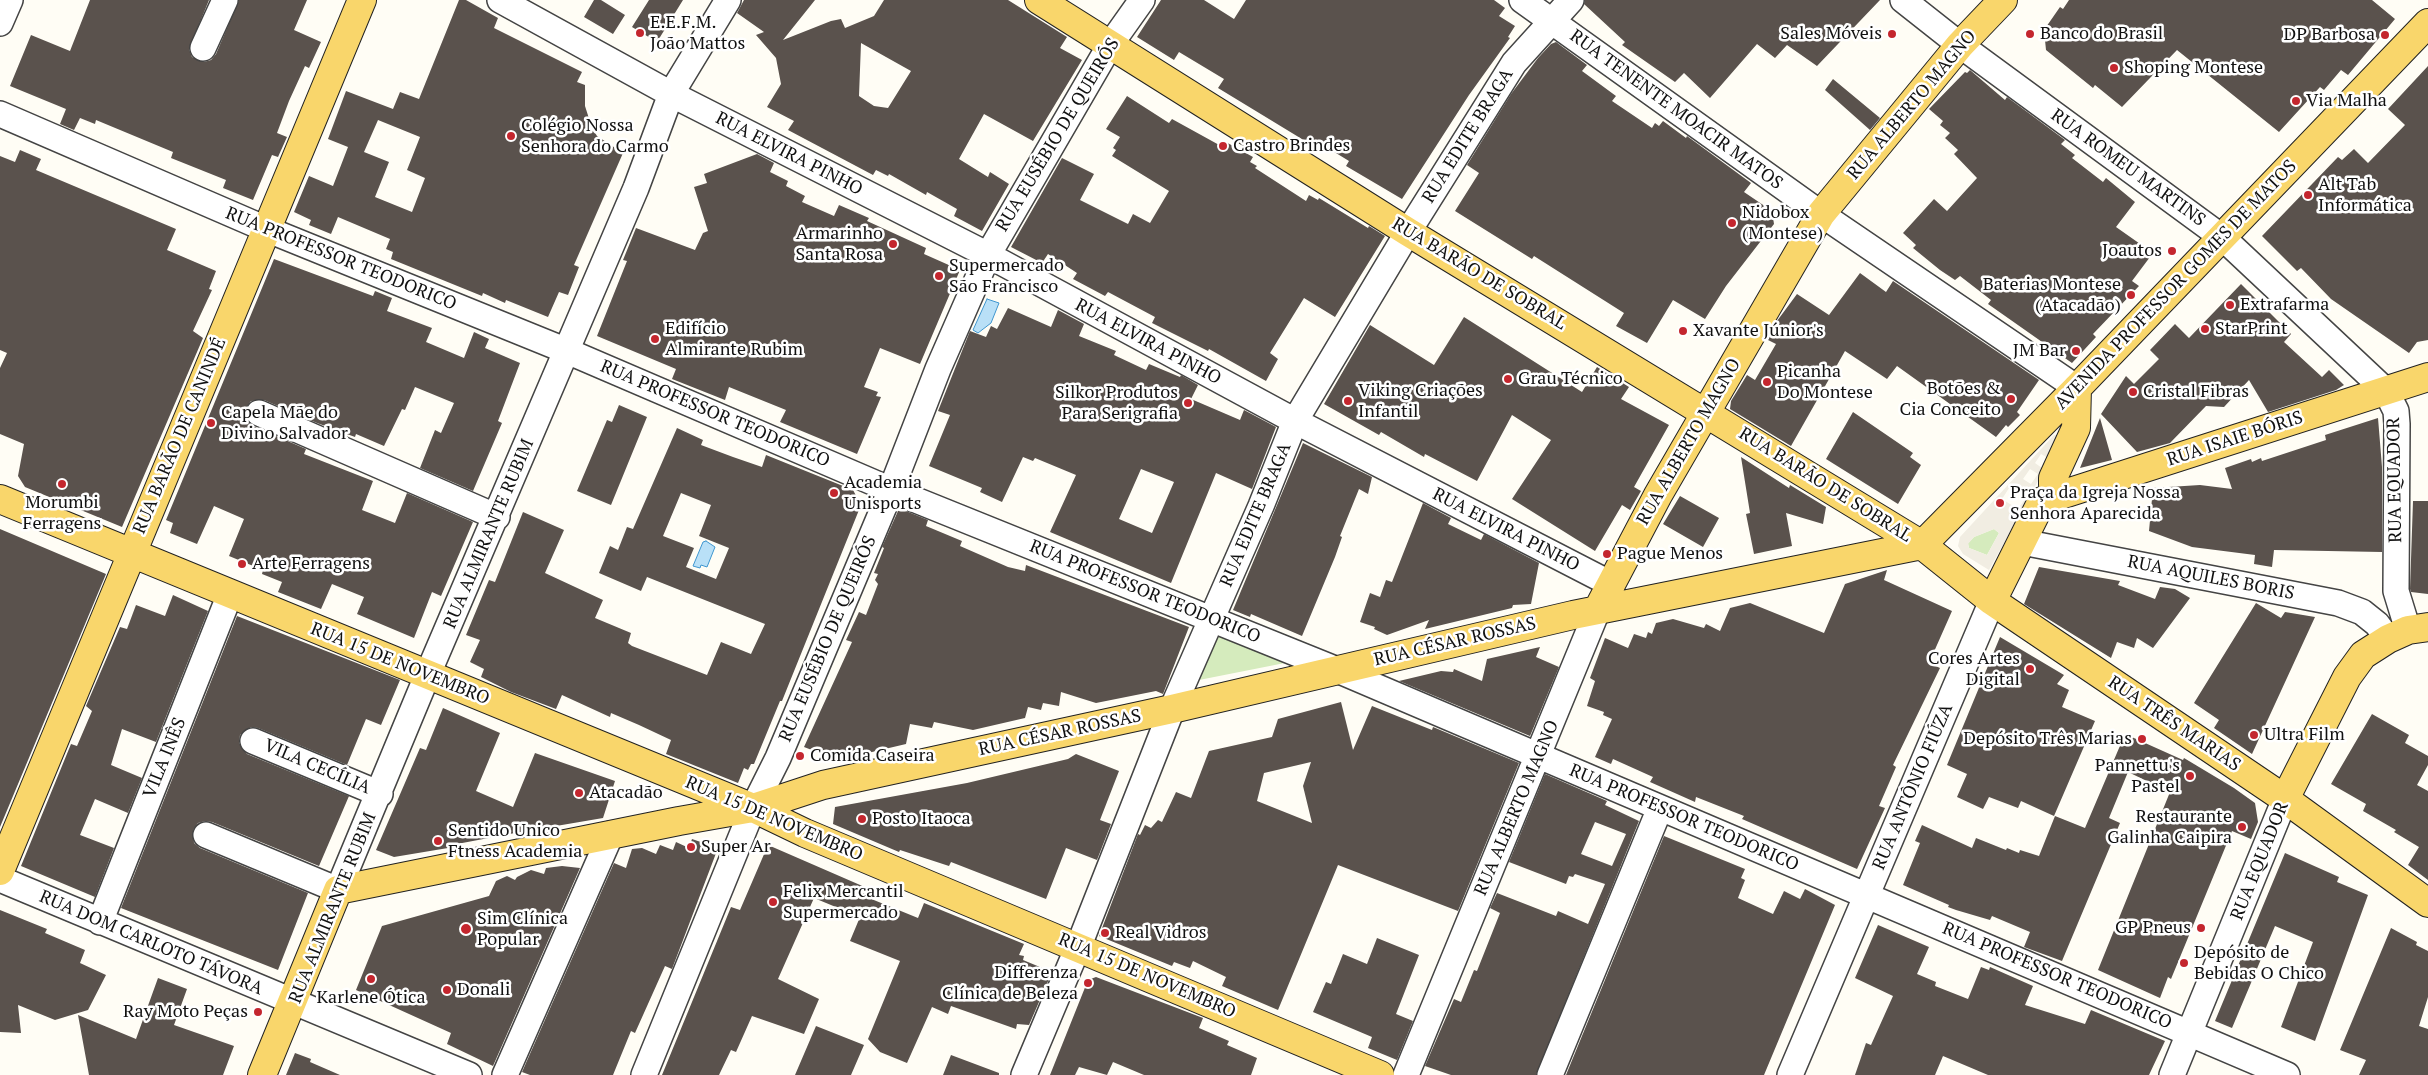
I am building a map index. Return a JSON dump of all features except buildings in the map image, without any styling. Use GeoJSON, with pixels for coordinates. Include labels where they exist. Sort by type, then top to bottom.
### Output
{"type":"FeatureCollection","features":[{"type":"Feature","properties":{"kind":"main road","name":"RUA BARÃO DE CANINDÉ"},"geometry":{"type":"LineString","coordinates":[[0,872],[362,0]]}},
{"type":"Feature","properties":{"kind":"main road","name":"RUA BARÃO DE SOBRAL"},"geometry":{"type":"LineString","coordinates":[[1039,0],[1408,232],[1706,411],[1922,545]]}},
{"type":"Feature","properties":{"kind":"main road","name":"RUA ALBERTO MAGNO"},"geometry":{"type":"LineString","coordinates":[[1598,609],[1706,411],[1821,214],[1960,45],[2003,0]]}},
{"type":"Feature","properties":{"kind":"main road","name":"AVENIDA PROFESSOR GOMES DE MATOS"},"geometry":{"type":"LineString","coordinates":[[1922,545],[2078,388],[2428,22]]}},
{"type":"Feature","properties":{"kind":"main road","name":"RUA ISAIE BÓRIS"},"geometry":{"type":"LineString","coordinates":[[2053,498],[2428,377]]}},
{"type":"Feature","properties":{"kind":"main road"},"geometry":{"type":"LineString","coordinates":[[2053,498],[2053,478],[2076,428],[2078,388]]}},
{"type":"Feature","properties":{"kind":"main road","name":"RUA ANTÔNIO FIÚZA"},"geometry":{"type":"LineString","coordinates":[[1992,601],[2022,542],[2053,498]]}},
{"type":"Feature","properties":{"kind":"main road","name":"RUA 15 DE NOVEMBRO"},"geometry":{"type":"LineString","coordinates":[[0,499],[427,676],[753,808],[805,834],[1380,1075]]}},
{"type":"Feature","properties":{"kind":"main road","name":"RUA TRÊS MARIAS"},"geometry":{"type":"LineString","coordinates":[[1922,545],[1992,601],[2285,799],[2428,903]]}},
{"type":"Feature","properties":{"kind":"main road","name":"RUA CÉSAR ROSSAS"},"geometry":{"type":"LineString","coordinates":[[338,890],[612,834],[753,808],[823,785],[1172,709],[1335,669],[1598,609],[1922,545]]}},
{"type":"Feature","properties":{"kind":"main road","name":"RUA EQUADOR"},"geometry":{"type":"LineString","coordinates":[[2285,799],[2347,677],[2363,655],[2408,632]]}},
{"type":"Feature","properties":{"kind":"main road","name":"RUA ALMIRANTE RUBIM"},"geometry":{"type":"LineString","coordinates":[[262,1075],[294,1003],[338,890]]}},
{"type":"Feature","properties":{"kind":"street"},"geometry":{"type":"LineString","coordinates":[[0,23],[10,0]]}},
{"type":"Feature","properties":{"kind":"street"},"geometry":{"type":"LineString","coordinates":[[203,48],[225,0]]}},
{"type":"Feature","properties":{"kind":"street","name":"RUA ELVIRA PINHO"},"geometry":{"type":"LineString","coordinates":[[500,0],[671,94],[988,255],[1295,421],[1611,584]]}},
{"type":"Feature","properties":{"kind":"street","name":"RUA ALMIRANTE RUBIM"},"geometry":{"type":"LineString","coordinates":[[338,890],[380,794],[427,676],[497,517],[636,188],[671,94],[728,0]]}},
{"type":"Feature","properties":{"kind":"street","name":"RUA EUSÉBIO DE QUEIRÓS"},"geometry":{"type":"LineString","coordinates":[[644,1075],[753,808],[778,758],[891,490],[938,369],[988,255],[1110,45],[1142,0]]}},
{"type":"Feature","properties":{"kind":"street","name":"RUA TENENTE MOACIR MATOS"},"geometry":{"type":"LineString","coordinates":[[1522,0],[1821,214],[2078,388]]}},
{"type":"Feature","properties":{"kind":"street","name":"RUA EDITE BRAGA"},"geometry":{"type":"LineString","coordinates":[[1024,1075],[1078,947],[1172,709],[1261,506],[1295,421],[1408,232],[1514,63],[1550,20],[1570,0]]}},
{"type":"Feature","properties":{"kind":"street","name":"RUA ROMEU MARTINS"},"geometry":{"type":"LineString","coordinates":[[1903,0],[1960,45],[2222,238],[2386,391]]}},
{"type":"Feature","properties":{"kind":"street","name":"RUA PROFESSOR TEODORICO"},"geometry":{"type":"LineString","coordinates":[[0,114],[266,230],[567,351],[891,490],[1335,669],[2287,1075]]}},
{"type":"Feature","properties":{"kind":"street","name":"RUA EQUADOR"},"geometry":{"type":"LineString","coordinates":[[2386,391],[2396,411],[2397,424],[2396,591],[2408,632]]}},
{"type":"Feature","properties":{"kind":"street"},"geometry":{"type":"LineString","coordinates":[[259,413],[497,517]]}},
{"type":"Feature","properties":{"kind":"street","name":"RUA AQUILES BORIS"},"geometry":{"type":"LineString","coordinates":[[2022,542],[2338,603],[2362,612],[2377,624],[2408,632]]}},
{"type":"Feature","properties":{"kind":"street","name":"VILA INÊS"},"geometry":{"type":"LineString","coordinates":[[100,922],[230,594]]}},
{"type":"Feature","properties":{"kind":"street","name":"RUA ANTÔNIO FIÚZA"},"geometry":{"type":"LineString","coordinates":[[1790,1075],[1992,601]]}},
{"type":"Feature","properties":{"kind":"street","name":"RUA ALBERTO MAGNO"},"geometry":{"type":"LineString","coordinates":[[1406,1075],[1539,757],[1598,609]]}},
{"type":"Feature","properties":{"kind":"street","name":"VILA CECÍLIA"},"geometry":{"type":"LineString","coordinates":[[253,741],[380,794]]}},
{"type":"Feature","properties":{"kind":"street","name":"RUA EQUADOR"},"geometry":{"type":"LineString","coordinates":[[2172,1075],[2285,799]]}},
{"type":"Feature","properties":{"kind":"street"},"geometry":{"type":"LineString","coordinates":[[1550,1075],[1660,808]]}},
{"type":"Feature","properties":{"kind":"street"},"geometry":{"type":"LineString","coordinates":[[505,1075],[612,834]]}},
{"type":"Feature","properties":{"kind":"street"},"geometry":{"type":"LineString","coordinates":[[206,835],[338,890]]}},
{"type":"Feature","properties":{"kind":"street","name":"RUA DOM CARLOTO TÁVORA"},"geometry":{"type":"LineString","coordinates":[[0,879],[469,1075]]}},
{"type":"Feature","properties":{"kind":"green space"},"geometry":{"type":"Polygon","coordinates":[[[1994,529],[1999,533],[1987,555],[1969,548],[1968,543],[1974,537],[1994,529]]]}},
{"type":"Feature","properties":{"kind":"green space"},"geometry":{"type":"Polygon","coordinates":[[[1222,627],[1300,660],[1199,680],[1222,627]]]}},
{"type":"Feature","properties":{"kind":"shaded area","name":"Praça da Igreja Nossa Senhora Aparecida"},"geometry":{"type":"Polygon","coordinates":[[[2054,435],[2058,435],[2061,439],[1989,570],[1963,554],[1958,546],[1960,537],[2054,435]],[[2041,454],[2035,463],[2042,468],[2048,458],[2041,454]],[[2030,469],[2023,479],[2031,484],[2038,474],[2030,469]],[[2011,485],[2002,499],[2018,509],[2027,496],[2011,485]],[[1994,529],[1974,537],[1968,544],[1969,548],[1987,555],[1999,533],[1994,529]]]}},
{"type":"Feature","properties":{"kind":"water"},"geometry":{"type":"Polygon","coordinates":[[[987,299],[999,303],[991,323],[978,333],[973,330],[987,299]]]}},
{"type":"Feature","properties":{"kind":"water"},"geometry":{"type":"Polygon","coordinates":[[[706,541],[715,547],[707,567],[701,565],[700,568],[693,566],[703,542],[706,541]]]}},
{"type":"Feature","properties":{"kind":"place","name":"E.E.F.M. João Mattos"},"geometry":{"type":"Point","coordinates":[640,33]}},
{"type":"Feature","properties":{"kind":"place","name":"Sales Móveis"},"geometry":{"type":"Point","coordinates":[1892,34]}},
{"type":"Feature","properties":{"kind":"place","name":"Banco do Brasil"},"geometry":{"type":"Point","coordinates":[2030,34]}},
{"type":"Feature","properties":{"kind":"place","name":"DP Barbosa"},"geometry":{"type":"Point","coordinates":[2385,35]}},
{"type":"Feature","properties":{"kind":"place","name":"Shoping Montese"},"geometry":{"type":"Point","coordinates":[2114,68]}},
{"type":"Feature","properties":{"kind":"place","name":"Via Malha"},"geometry":{"type":"Point","coordinates":[2296,101]}},
{"type":"Feature","properties":{"kind":"place","name":"Colégio Nossa Senhora do Carmo"},"geometry":{"type":"Point","coordinates":[511,136]}},
{"type":"Feature","properties":{"kind":"place","name":"Castro Brindes"},"geometry":{"type":"Point","coordinates":[1223,146]}},
{"type":"Feature","properties":{"kind":"place","name":"Alt Tab Informática"},"geometry":{"type":"Point","coordinates":[2308,195]}},
{"type":"Feature","properties":{"kind":"place","name":"Nidobox (Montese)"},"geometry":{"type":"Point","coordinates":[1732,223]}},
{"type":"Feature","properties":{"kind":"place","name":"Armarinho Santa Rosa"},"geometry":{"type":"Point","coordinates":[893,244]}},
{"type":"Feature","properties":{"kind":"place","name":"Joautos"},"geometry":{"type":"Point","coordinates":[2172,251]}},
{"type":"Feature","properties":{"kind":"place","name":"Supermercado São Francisco"},"geometry":{"type":"Point","coordinates":[939,276]}},
{"type":"Feature","properties":{"kind":"place","name":"Baterias Montese (Atacadão)"},"geometry":{"type":"Point","coordinates":[2131,295]}},
{"type":"Feature","properties":{"kind":"place","name":"Extrafarma"},"geometry":{"type":"Point","coordinates":[2230,305]}},
{"type":"Feature","properties":{"kind":"place","name":"StarPrint"},"geometry":{"type":"Point","coordinates":[2205,329]}},
{"type":"Feature","properties":{"kind":"place","name":"Xavante Júnior's"},"geometry":{"type":"Point","coordinates":[1683,331]}},
{"type":"Feature","properties":{"kind":"place","name":"Edifício Almirante Rubim"},"geometry":{"type":"Point","coordinates":[655,339]}},
{"type":"Feature","properties":{"kind":"place","name":"JM Bar"},"geometry":{"type":"Point","coordinates":[2076,351]}},
{"type":"Feature","properties":{"kind":"place","name":"Grau Técnico"},"geometry":{"type":"Point","coordinates":[1508,379]}},
{"type":"Feature","properties":{"kind":"place","name":"Picanha Do Montese"},"geometry":{"type":"Point","coordinates":[1767,382]}},
{"type":"Feature","properties":{"kind":"place","name":"Cristal Fibras"},"geometry":{"type":"Point","coordinates":[2133,392]}},
{"type":"Feature","properties":{"kind":"place","name":"Botões & Cia Conceito"},"geometry":{"type":"Point","coordinates":[2011,399]}},
{"type":"Feature","properties":{"kind":"place","name":"Viking Criações Infantil"},"geometry":{"type":"Point","coordinates":[1348,401]}},
{"type":"Feature","properties":{"kind":"place","name":"Silkor Produtos Para Serigrafia"},"geometry":{"type":"Point","coordinates":[1188,403]}},
{"type":"Feature","properties":{"kind":"place","name":"Capela Mãe do Divino Salvador"},"geometry":{"type":"Point","coordinates":[211,423]}},
{"type":"Feature","properties":{"kind":"place","name":"Morumbi Ferragens"},"geometry":{"type":"Point","coordinates":[62,484]}},
{"type":"Feature","properties":{"kind":"place","name":"Academia Unisports"},"geometry":{"type":"Point","coordinates":[834,493]}},
{"type":"Feature","properties":{"kind":"place","name":"Praça da Igreja Nossa Senhora Aparecida"},"geometry":{"type":"Point","coordinates":[2000,503]}},
{"type":"Feature","properties":{"kind":"place","name":"Pague Menos"},"geometry":{"type":"Point","coordinates":[1607,554]}},
{"type":"Feature","properties":{"kind":"place","name":"Arte Ferragens"},"geometry":{"type":"Point","coordinates":[242,564]}},
{"type":"Feature","properties":{"kind":"place","name":"Cores Artes Digital"},"geometry":{"type":"Point","coordinates":[2030,669]}},
{"type":"Feature","properties":{"kind":"place","name":"Ultra Film"},"geometry":{"type":"Point","coordinates":[2254,735]}},
{"type":"Feature","properties":{"kind":"place","name":"Depósito Três Marias"},"geometry":{"type":"Point","coordinates":[2142,739]}},
{"type":"Feature","properties":{"kind":"place","name":"Comida Caseira"},"geometry":{"type":"Point","coordinates":[800,756]}},
{"type":"Feature","properties":{"kind":"place","name":"Pannettu's Pastel"},"geometry":{"type":"Point","coordinates":[2190,776]}},
{"type":"Feature","properties":{"kind":"place","name":"Atacadão"},"geometry":{"type":"Point","coordinates":[579,793]}},
{"type":"Feature","properties":{"kind":"place","name":"Posto Itaoca"},"geometry":{"type":"Point","coordinates":[862,819]}},
{"type":"Feature","properties":{"kind":"place","name":"Restaurante Galinha Caipira"},"geometry":{"type":"Point","coordinates":[2242,827]}},
{"type":"Feature","properties":{"kind":"place","name":"Sentido Unico Ftness Academia"},"geometry":{"type":"Point","coordinates":[438,841]}},
{"type":"Feature","properties":{"kind":"place","name":"Super Ar"},"geometry":{"type":"Point","coordinates":[691,847]}},
{"type":"Feature","properties":{"kind":"place","name":"Felix Mercantil Supermercado"},"geometry":{"type":"Point","coordinates":[773,902]}},
{"type":"Feature","properties":{"kind":"place","name":"GP Pneus"},"geometry":{"type":"Point","coordinates":[2201,928]}},
{"type":"Feature","properties":{"kind":"place","name":"Sim Clínica Popular"},"geometry":{"type":"Point","coordinates":[466,929]}},
{"type":"Feature","properties":{"kind":"place","name":"Real Vidros"},"geometry":{"type":"Point","coordinates":[1105,933]}},
{"type":"Feature","properties":{"kind":"place","name":"Depósito de Bebidas O Chico"},"geometry":{"type":"Point","coordinates":[2184,963]}},
{"type":"Feature","properties":{"kind":"place","name":"Karlene Ótica"},"geometry":{"type":"Point","coordinates":[371,979]}},
{"type":"Feature","properties":{"kind":"place","name":"Differenza Clínica de Beleza"},"geometry":{"type":"Point","coordinates":[1088,983]}},
{"type":"Feature","properties":{"kind":"place","name":"Donali"},"geometry":{"type":"Point","coordinates":[447,990]}},
{"type":"Feature","properties":{"kind":"place","name":"Ray Moto Peças"},"geometry":{"type":"Point","coordinates":[258,1012]}}]}
